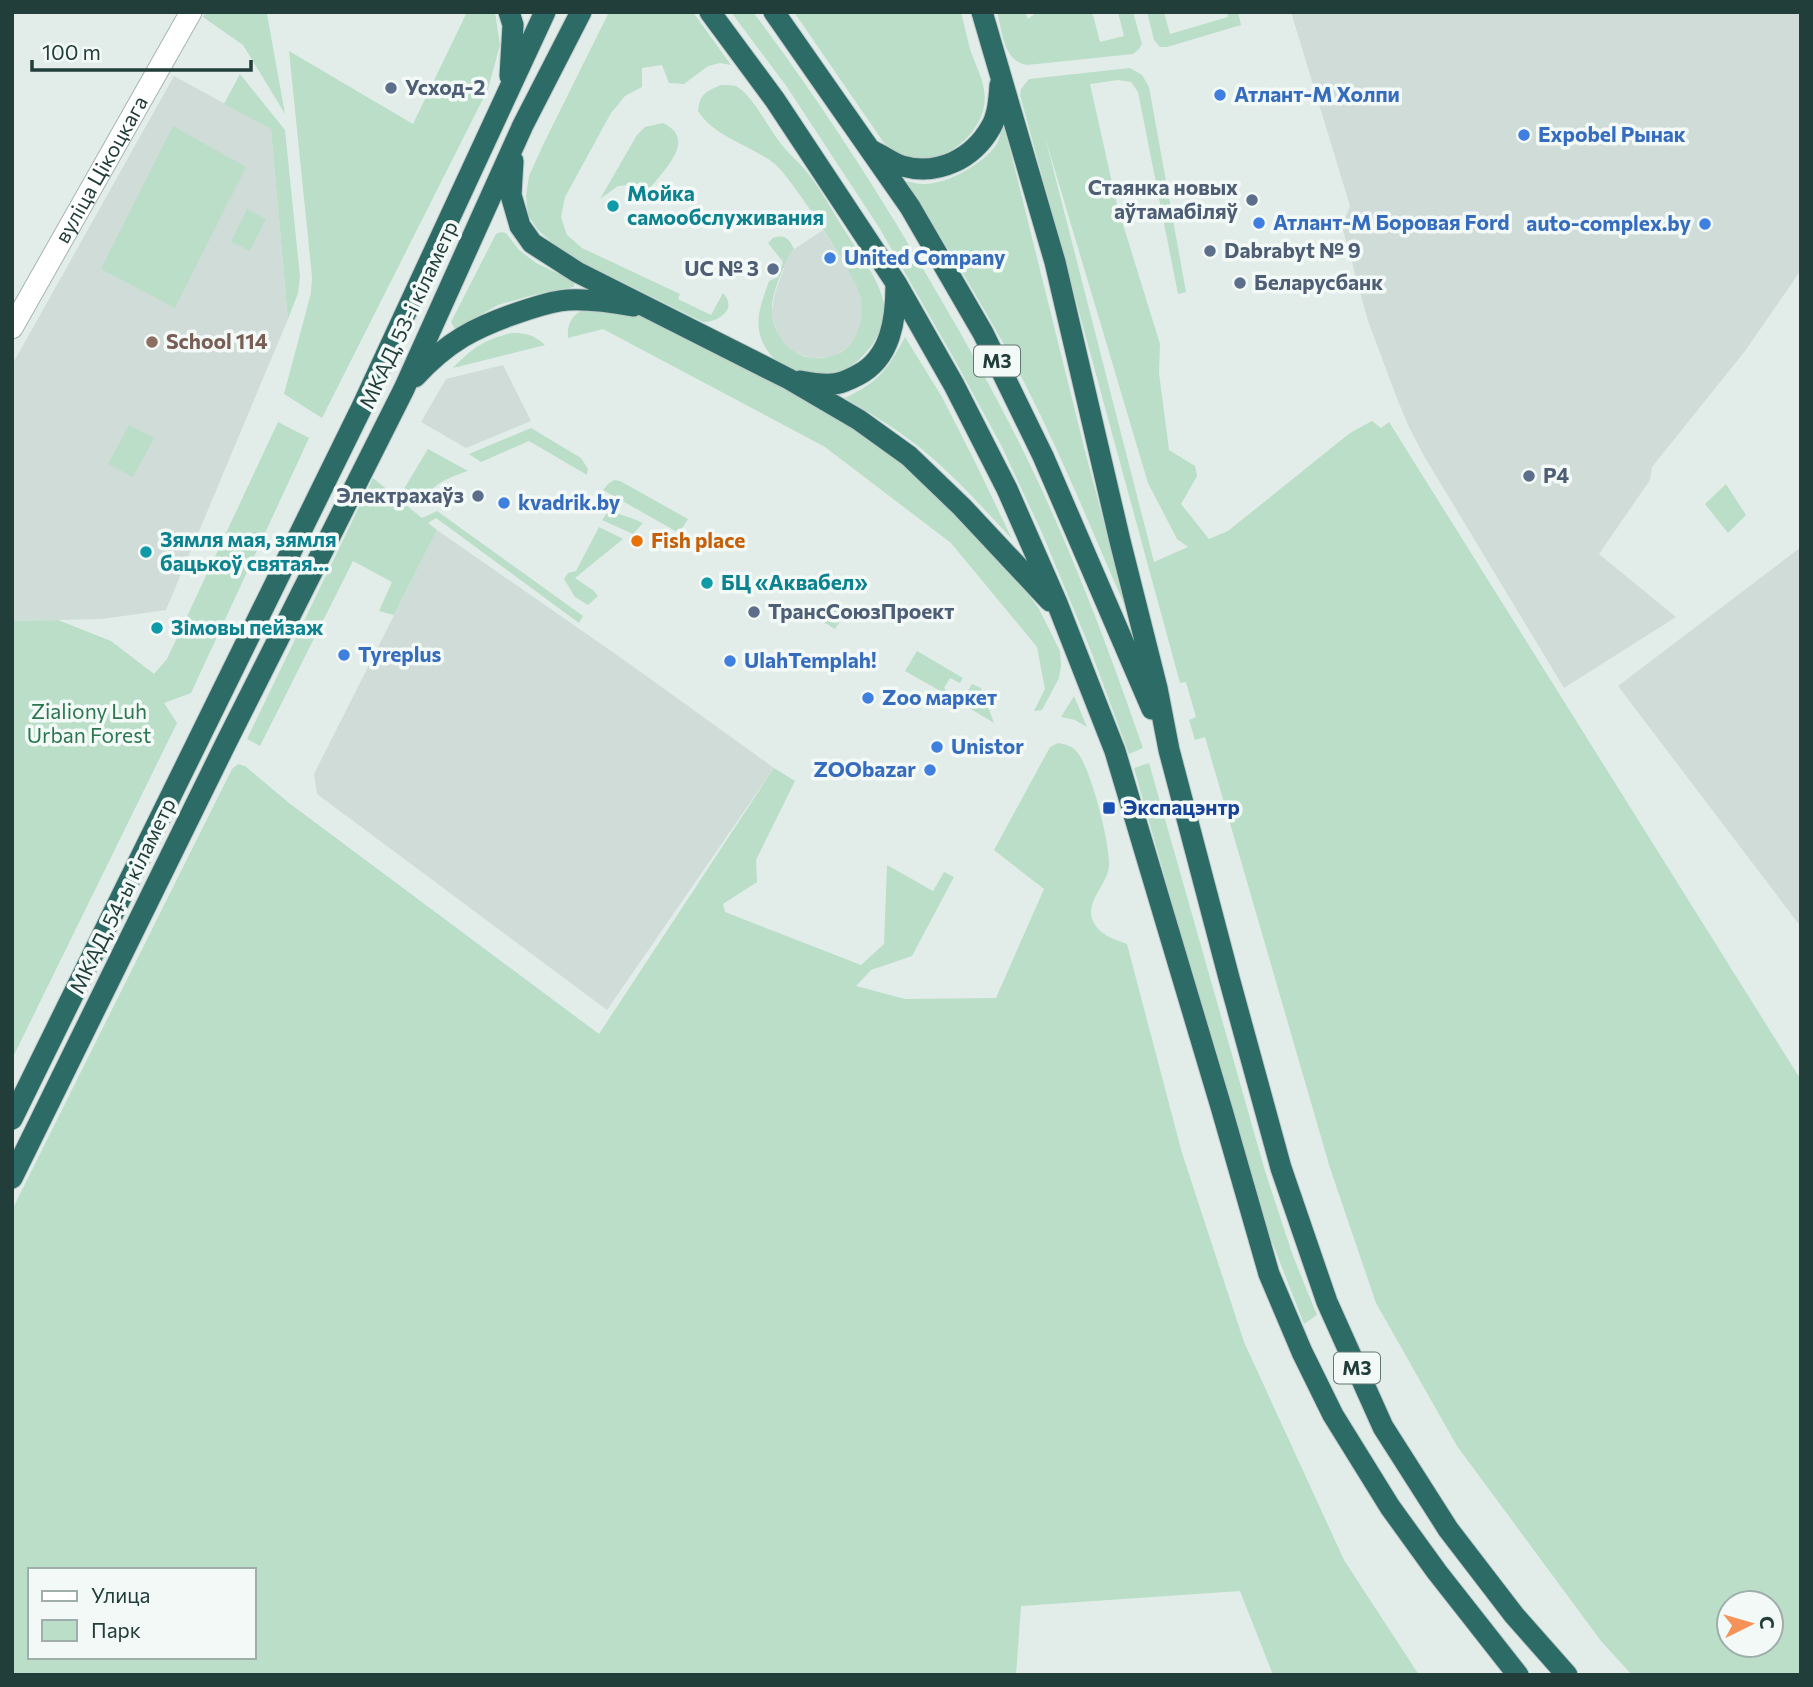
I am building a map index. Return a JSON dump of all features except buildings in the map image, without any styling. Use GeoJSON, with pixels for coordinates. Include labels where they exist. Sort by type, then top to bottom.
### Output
{"type":"FeatureCollection","features":[{"type":"Feature","properties":{"kind":"highway"},"geometry":{"type":"LineString","coordinates":[[509,12],[513,25],[509,89]]}},
{"type":"Feature","properties":{"kind":"highway","name":"МКАД, 53-і кіламетр"},"geometry":{"type":"LineString","coordinates":[[255,625],[362,407],[545,12]]}},
{"type":"Feature","properties":{"kind":"highway","name":"МКАД, 53-і кіламетр"},"geometry":{"type":"LineString","coordinates":[[279,637],[404,389],[523,125],[581,12]]}},
{"type":"Feature","properties":{"kind":"highway","name":"М3"},"geometry":{"type":"LineString","coordinates":[[710,12],[775,100],[895,283],[954,385],[1001,478],[1065,623],[1120,765],[1269,1274],[1302,1352],[1333,1415],[1390,1507],[1518,1675]]}},
{"type":"Feature","properties":{"kind":"highway","name":"М3"},"geometry":{"type":"LineString","coordinates":[[774,12],[910,206],[989,345],[1043,456],[1169,750],[1281,1168],[1327,1302],[1383,1427],[1448,1530],[1514,1615],[1567,1675]]}},
{"type":"Feature","properties":{"kind":"highway"},"geometry":{"type":"LineString","coordinates":[[982,12],[1055,262],[1157,688],[1169,750]]}},
{"type":"Feature","properties":{"kind":"highway"},"geometry":{"type":"LineString","coordinates":[[871,149],[901,165],[935,168],[952,164],[980,143],[992,126],[999,104],[1000,76]]}},
{"type":"Feature","properties":{"kind":"highway"},"geometry":{"type":"LineString","coordinates":[[523,125],[513,162],[511,195],[520,226],[532,243],[577,272],[789,379],[859,421],[909,456],[962,506],[1007,554],[1051,602],[1065,623]]}},
{"type":"Feature","properties":{"kind":"highway"},"geometry":{"type":"LineString","coordinates":[[789,379],[832,384],[849,380],[864,372],[876,361],[891,334],[895,317],[895,283]]}},
{"type":"Feature","properties":{"kind":"highway"},"geometry":{"type":"LineString","coordinates":[[404,389],[424,367],[465,335],[486,323],[545,304],[580,300],[657,311]]}},
{"type":"Feature","properties":{"kind":"highway","name":"МКАД, 54-ы кіламетр"},"geometry":{"type":"LineString","coordinates":[[12,1119],[255,625]]}},
{"type":"Feature","properties":{"kind":"highway","name":"МКАД, 54-ы кіламетр"},"geometry":{"type":"LineString","coordinates":[[12,1178],[279,637]]}},
{"type":"Feature","properties":{"kind":"street","name":"вуліца Цікоцкага"},"geometry":{"type":"LineString","coordinates":[[12,328],[191,12]]}},
{"type":"Feature","properties":{"kind":"shaded area"},"geometry":{"type":"Polygon","coordinates":[[[1291,12],[1801,12],[1801,270],[1745,351],[1652,467],[1650,480],[1599,554],[1676,617],[1564,688],[1424,456],[1398,401],[1368,321],[1342,226],[1350,206],[1291,12]]]}},
{"type":"Feature","properties":{"kind":"shaded area","name":"School 114"},"geometry":{"type":"Polygon","coordinates":[[[174,76],[271,129],[288,319],[166,610],[102,619],[12,621],[12,365],[174,76]]]}},
{"type":"Feature","properties":{"kind":"shaded area"},"geometry":{"type":"Polygon","coordinates":[[[823,230],[852,276],[860,293],[863,312],[858,333],[849,347],[832,357],[811,358],[793,352],[779,336],[771,315],[775,293],[790,252],[823,230]]]}},
{"type":"Feature","properties":{"kind":"shaded area"},"geometry":{"type":"Polygon","coordinates":[[[503,365],[531,421],[466,448],[421,422],[446,379],[503,365]]]}},
{"type":"Feature","properties":{"kind":"shaded area"},"geometry":{"type":"Polygon","coordinates":[[[437,530],[774,768],[607,1010],[317,794],[314,774],[437,530]]]}},
{"type":"Feature","properties":{"kind":"shaded area"},"geometry":{"type":"Polygon","coordinates":[[[1801,547],[1801,927],[1618,686],[1801,547]]]}},
{"type":"Feature","properties":{"kind":"green space"},"geometry":{"type":"Polygon","coordinates":[[[206,12],[267,14],[285,114],[243,45],[203,17],[206,12]]]}},
{"type":"Feature","properties":{"kind":"green space"},"geometry":{"type":"Polygon","coordinates":[[[467,12],[495,12],[500,45],[488,89],[322,418],[284,394],[311,293],[312,277],[289,51],[413,124],[467,12]]]}},
{"type":"Feature","properties":{"kind":"green space"},"geometry":{"type":"Polygon","coordinates":[[[609,12],[693,12],[731,65],[720,63],[708,66],[684,84],[669,83],[662,65],[642,68],[642,87],[625,96],[611,113],[565,197],[561,217],[567,235],[582,248],[680,294],[678,299],[711,315],[723,293],[727,299],[727,309],[725,314],[715,320],[703,322],[564,253],[538,230],[528,215],[526,196],[529,176],[609,12]]]}},
{"type":"Feature","properties":{"kind":"green space"},"geometry":{"type":"Polygon","coordinates":[[[731,12],[753,12],[802,79],[849,148],[969,348],[1045,496],[1103,636],[1143,748],[1129,754],[1089,646],[1042,533],[1002,447],[957,364],[880,229],[787,87],[731,12]]]}},
{"type":"Feature","properties":{"kind":"green space"},"geometry":{"type":"Polygon","coordinates":[[[794,12],[961,12],[985,99],[976,127],[960,144],[940,156],[913,159],[896,151],[884,143],[794,12]]]}},
{"type":"Feature","properties":{"kind":"green space"},"geometry":{"type":"Polygon","coordinates":[[[997,12],[1025,12],[1028,19],[1037,12],[1089,12],[1093,15],[1100,42],[1124,36],[1118,12],[1133,12],[1142,44],[1133,54],[1027,65],[1013,58],[1005,45],[997,12]]]}},
{"type":"Feature","properties":{"kind":"green space"},"geometry":{"type":"Polygon","coordinates":[[[1147,12],[1164,12],[1170,34],[1228,17],[1227,12],[1238,12],[1241,25],[1160,47],[1154,40],[1147,12]]]}},
{"type":"Feature","properties":{"kind":"green space"},"geometry":{"type":"Polygon","coordinates":[[[1130,68],[1142,75],[1149,87],[1186,292],[1178,294],[1138,92],[1131,82],[1118,80],[1090,84],[1117,205],[1160,344],[1159,373],[1169,450],[1195,466],[1197,476],[1181,504],[1209,539],[1228,531],[1350,433],[1372,421],[1381,428],[1389,422],[1801,1080],[1801,1675],[1632,1675],[1601,1641],[1457,1446],[1376,1303],[1330,1168],[1205,737],[1195,740],[1189,720],[1196,717],[1186,682],[1180,683],[1020,95],[1029,79],[1130,68]],[[1045,137],[1154,562],[1188,547],[1177,539],[1148,483],[1045,137]]]}},
{"type":"Feature","properties":{"kind":"green space"},"geometry":{"type":"Polygon","coordinates":[[[240,74],[285,130],[300,277],[298,293],[288,319],[271,129],[224,104],[240,74]]]}},
{"type":"Feature","properties":{"kind":"green space"},"geometry":{"type":"Polygon","coordinates":[[[721,85],[736,86],[742,90],[784,148],[807,171],[880,290],[885,311],[881,329],[866,352],[845,370],[820,376],[796,372],[774,359],[761,338],[758,323],[762,302],[769,281],[778,277],[783,262],[768,243],[773,238],[786,238],[794,249],[778,282],[772,306],[772,319],[776,329],[792,350],[806,357],[822,358],[844,350],[854,340],[859,328],[861,301],[856,284],[835,249],[784,174],[766,158],[714,128],[698,111],[704,94],[721,85]]]}},
{"type":"Feature","properties":{"kind":"green space"},"geometry":{"type":"Polygon","coordinates":[[[1002,117],[1128,613],[1025,384],[982,306],[906,181],[921,184],[942,181],[973,166],[996,145],[1001,132],[1002,117]]]}},
{"type":"Feature","properties":{"kind":"green space"},"geometry":{"type":"Polygon","coordinates":[[[663,123],[673,130],[678,138],[678,147],[669,165],[649,190],[637,184],[618,186],[600,199],[637,135],[645,127],[663,123]]]}},
{"type":"Feature","properties":{"kind":"green space"},"geometry":{"type":"Polygon","coordinates":[[[173,126],[246,167],[175,308],[101,269],[173,126]]]}},
{"type":"Feature","properties":{"kind":"green space"},"geometry":{"type":"Polygon","coordinates":[[[247,209],[266,219],[250,251],[231,242],[247,209]]]}},
{"type":"Feature","properties":{"kind":"green space"},"geometry":{"type":"Polygon","coordinates":[[[506,233],[519,250],[536,263],[574,281],[574,287],[498,305],[455,329],[451,322],[496,234],[506,233]]]}},
{"type":"Feature","properties":{"kind":"green space"},"geometry":{"type":"Polygon","coordinates":[[[585,309],[616,310],[640,315],[829,411],[911,467],[1012,571],[1039,609],[1060,651],[1061,666],[1059,678],[1042,710],[1034,711],[1045,689],[1037,647],[951,543],[825,447],[603,329],[568,338],[571,320],[585,309]]]}},
{"type":"Feature","properties":{"kind":"green space"},"geometry":{"type":"Polygon","coordinates":[[[512,333],[530,335],[545,345],[453,368],[480,345],[512,333]]]}},
{"type":"Feature","properties":{"kind":"green space"},"geometry":{"type":"Polygon","coordinates":[[[905,337],[942,397],[1012,539],[967,491],[918,446],[845,398],[867,386],[881,374],[905,337]]]}},
{"type":"Feature","properties":{"kind":"green space","name":"Zialiony Luh Urban Forest"},"geometry":{"type":"Polygon","coordinates":[[[278,422],[309,438],[191,693],[164,703],[177,723],[12,1059],[12,621],[58,620],[111,641],[154,674],[167,659],[278,422]]]}},
{"type":"Feature","properties":{"kind":"green space"},"geometry":{"type":"Polygon","coordinates":[[[129,425],[154,438],[133,477],[108,464],[129,425]]]}},
{"type":"Feature","properties":{"kind":"green space"},"geometry":{"type":"Polygon","coordinates":[[[531,428],[581,458],[588,469],[587,475],[529,441],[481,462],[469,454],[531,428]]]}},
{"type":"Feature","properties":{"kind":"green space"},"geometry":{"type":"Polygon","coordinates":[[[428,449],[468,471],[440,483],[418,504],[402,492],[428,449]]]}},
{"type":"Feature","properties":{"kind":"green space"},"geometry":{"type":"Polygon","coordinates":[[[373,478],[422,518],[437,511],[583,616],[579,623],[436,518],[428,523],[437,530],[394,615],[379,611],[392,582],[353,561],[260,746],[247,739],[373,478]]]}},
{"type":"Feature","properties":{"kind":"green space"},"geometry":{"type":"Polygon","coordinates":[[[614,480],[688,519],[679,533],[603,490],[614,480]]]}},
{"type":"Feature","properties":{"kind":"green space"},"geometry":{"type":"Polygon","coordinates":[[[1726,484],[1746,515],[1728,533],[1705,504],[1726,484]]]}},
{"type":"Feature","properties":{"kind":"green space"},"geometry":{"type":"Polygon","coordinates":[[[609,510],[643,523],[633,534],[602,520],[609,510]]]}},
{"type":"Feature","properties":{"kind":"green space"},"geometry":{"type":"Polygon","coordinates":[[[599,527],[623,539],[575,578],[598,596],[588,605],[575,597],[564,579],[568,573],[576,571],[599,527]]]}},
{"type":"Feature","properties":{"kind":"green space"},"geometry":{"type":"Polygon","coordinates":[[[836,603],[847,610],[835,629],[815,617],[823,607],[836,603]]]}},
{"type":"Feature","properties":{"kind":"green space"},"geometry":{"type":"Polygon","coordinates":[[[917,651],[963,678],[960,683],[950,678],[944,688],[952,694],[951,697],[905,671],[917,651]]]}},
{"type":"Feature","properties":{"kind":"green space"},"geometry":{"type":"Polygon","coordinates":[[[972,684],[981,688],[994,723],[961,703],[972,684]]]}},
{"type":"Feature","properties":{"kind":"green space"},"geometry":{"type":"Polygon","coordinates":[[[1074,696],[1087,727],[1075,720],[1061,717],[1074,696]]]}},
{"type":"Feature","properties":{"kind":"green space"},"geometry":{"type":"Polygon","coordinates":[[[1058,743],[1075,750],[1094,789],[1109,865],[1091,914],[1096,926],[1103,933],[1127,944],[1182,1153],[1244,1342],[1344,1560],[1419,1675],[1273,1675],[1240,1591],[1021,1606],[1016,1675],[12,1675],[12,1210],[232,769],[238,764],[245,766],[289,803],[599,1034],[774,768],[795,781],[756,860],[757,882],[723,904],[725,912],[861,965],[884,944],[887,865],[933,891],[944,872],[954,877],[912,956],[871,970],[856,986],[905,999],[996,998],[1044,889],[994,850],[1050,747],[1058,743]]]}},
{"type":"Feature","properties":{"kind":"green space"},"geometry":{"type":"Polygon","coordinates":[[[1149,763],[1265,1171],[1293,1256],[1317,1315],[1304,1324],[1260,1211],[1134,768],[1149,763]]]}},
{"type":"Feature","properties":{"kind":"place","name":"Усход-2"},"geometry":{"type":"Point","coordinates":[391,88]}},
{"type":"Feature","properties":{"kind":"place","name":"Атлант-М Холпи"},"geometry":{"type":"Point","coordinates":[1220,95]}},
{"type":"Feature","properties":{"kind":"place","name":"Expobel Рынак"},"geometry":{"type":"Point","coordinates":[1524,135]}},
{"type":"Feature","properties":{"kind":"place","name":"Стаянка новых аўтамабіляў"},"geometry":{"type":"Point","coordinates":[1252,200]}},
{"type":"Feature","properties":{"kind":"place","name":"Мойка самообслуживания"},"geometry":{"type":"Point","coordinates":[613,206]}},
{"type":"Feature","properties":{"kind":"place","name":"Атлант-М Боровая Ford"},"geometry":{"type":"Point","coordinates":[1259,223]}},
{"type":"Feature","properties":{"kind":"place","name":"auto-complex.by"},"geometry":{"type":"Point","coordinates":[1705,224]}},
{"type":"Feature","properties":{"kind":"place","name":"Dabrabyt № 9"},"geometry":{"type":"Point","coordinates":[1210,251]}},
{"type":"Feature","properties":{"kind":"place","name":"United Company"},"geometry":{"type":"Point","coordinates":[830,258]}},
{"type":"Feature","properties":{"kind":"place","name":"UC № 3"},"geometry":{"type":"Point","coordinates":[773,269]}},
{"type":"Feature","properties":{"kind":"place","name":"Беларусбанк"},"geometry":{"type":"Point","coordinates":[1240,283]}},
{"type":"Feature","properties":{"kind":"place","name":"School 114"},"geometry":{"type":"Point","coordinates":[152,342]}},
{"type":"Feature","properties":{"kind":"place","name":"P4"},"geometry":{"type":"Point","coordinates":[1529,476]}},
{"type":"Feature","properties":{"kind":"place","name":"Электрахаўз"},"geometry":{"type":"Point","coordinates":[478,496]}},
{"type":"Feature","properties":{"kind":"place","name":"kvadrik.by"},"geometry":{"type":"Point","coordinates":[504,503]}},
{"type":"Feature","properties":{"kind":"place","name":"Fish place"},"geometry":{"type":"Point","coordinates":[637,541]}},
{"type":"Feature","properties":{"kind":"place","name":"Зямля мая, зямля бацькоў святая..."},"geometry":{"type":"Point","coordinates":[146,552]}},
{"type":"Feature","properties":{"kind":"place","name":"БЦ «Аквабел»"},"geometry":{"type":"Point","coordinates":[707,583]}},
{"type":"Feature","properties":{"kind":"place","name":"ТрансСоюзПроект"},"geometry":{"type":"Point","coordinates":[754,612]}},
{"type":"Feature","properties":{"kind":"place","name":"Зімовы пейзаж"},"geometry":{"type":"Point","coordinates":[157,628]}},
{"type":"Feature","properties":{"kind":"place","name":"Tyreplus"},"geometry":{"type":"Point","coordinates":[344,655]}},
{"type":"Feature","properties":{"kind":"place","name":"UlahTemplah!"},"geometry":{"type":"Point","coordinates":[730,661]}},
{"type":"Feature","properties":{"kind":"place","name":"Zoo маркет"},"geometry":{"type":"Point","coordinates":[868,698]}},
{"type":"Feature","properties":{"kind":"place","name":"Unistor"},"geometry":{"type":"Point","coordinates":[937,747]}},
{"type":"Feature","properties":{"kind":"place","name":"ZOObazar"},"geometry":{"type":"Point","coordinates":[930,770]}},
{"type":"Feature","properties":{"kind":"place","name":"Экспацэнтр"},"geometry":{"type":"Point","coordinates":[1109,808]}}]}
